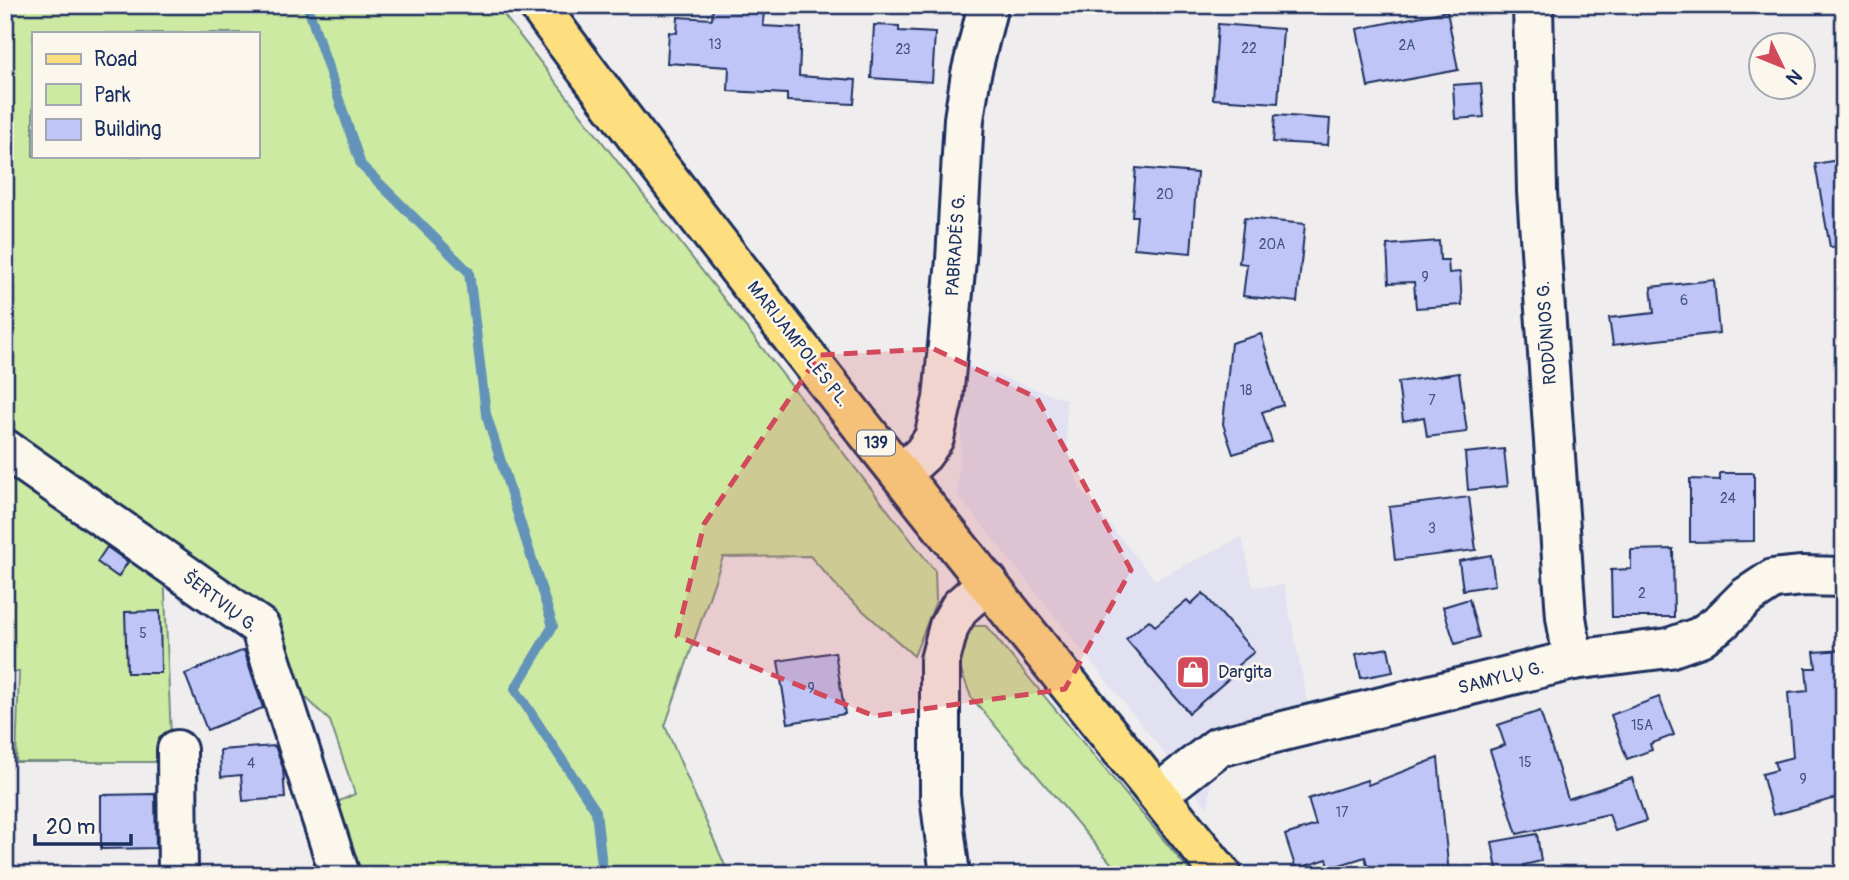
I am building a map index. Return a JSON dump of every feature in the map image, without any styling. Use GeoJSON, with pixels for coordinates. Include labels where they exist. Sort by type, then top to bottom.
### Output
{"type":"FeatureCollection","features":[{"type":"Feature","properties":{"kind":"main road","name":"MARIJAMPOLĖS PL."},"geometry":{"type":"LineString","coordinates":[[538,5],[652,159],[804,354],[1222,875]]}},
{"type":"Feature","properties":{"kind":"street","name":"PABRADĖS G."},"geometry":{"type":"LineString","coordinates":[[901,474],[923,454],[934,438],[943,399],[956,260],[964,119],[971,74],[988,5]]}},
{"type":"Feature","properties":{"kind":"street","name":"RODŪNIOS G."},"geometry":{"type":"LineString","coordinates":[[1533,5],[1537,192],[1566,617],[1573,660]]}},
{"type":"Feature","properties":{"kind":"street","name":"ŠERTVIŲ G."},"geometry":{"type":"LineString","coordinates":[[5,449],[260,628],[340,875]]}},
{"type":"Feature","properties":{"kind":"street","name":"SAMYLŲ G."},"geometry":{"type":"LineString","coordinates":[[1158,794],[1218,747],[1573,660],[1669,648],[1700,637],[1721,622],[1746,597],[1773,579],[1802,576],[1844,577]]}},
{"type":"Feature","properties":{"kind":"street"},"geometry":{"type":"LineString","coordinates":[[950,875],[940,796],[940,660],[949,626],[960,607],[988,582]]}},
{"type":"Feature","properties":{"kind":"street"},"geometry":{"type":"LineString","coordinates":[[177,750],[178,875]]}},
{"type":"Feature","properties":{"kind":"highlighted area"},"geometry":{"type":"Polygon","coordinates":[[[934,349],[1037,398],[1131,570],[1065,689],[874,716],[677,636],[704,524],[819,355],[934,349]]]}},
{"type":"Feature","properties":{"kind":"shaded area"},"geometry":{"type":"Polygon","coordinates":[[[967,365],[1066,400],[1067,449],[1080,489],[1155,580],[1242,537],[1253,587],[1284,585],[1314,735],[1234,752],[1212,774],[1208,808],[957,494],[967,365]]]}},
{"type":"Feature","properties":{"kind":"green space"},"geometry":{"type":"Polygon","coordinates":[[[5,5],[496,5],[935,571],[936,601],[914,656],[843,593],[810,556],[723,557],[665,726],[729,875],[356,875],[335,803],[355,794],[330,721],[295,687],[278,628],[52,458],[5,429],[5,5]]]}},
{"type":"Feature","properties":{"kind":"green space"},"geometry":{"type":"Polygon","coordinates":[[[5,458],[164,570],[172,762],[16,762],[19,672],[5,672],[5,458]]]}},
{"type":"Feature","properties":{"kind":"green space"},"geometry":{"type":"Polygon","coordinates":[[[966,626],[986,626],[1193,875],[1121,875],[971,697],[958,662],[966,626]]]}},
{"type":"Feature","properties":{"kind":"building"},"geometry":{"type":"Polygon","coordinates":[[[713,5],[764,6],[763,26],[801,28],[799,76],[856,80],[854,104],[787,101],[787,94],[728,91],[729,67],[667,63],[669,32],[677,33],[678,17],[712,19],[713,5]]]}},
{"type":"Feature","properties":{"kind":"building"},"geometry":{"type":"Polygon","coordinates":[[[1447,11],[1458,70],[1368,87],[1357,29],[1447,11]]]}},
{"type":"Feature","properties":{"kind":"building"},"geometry":{"type":"Polygon","coordinates":[[[1218,24],[1283,29],[1278,103],[1213,99],[1218,24]]]}},
{"type":"Feature","properties":{"kind":"building"},"geometry":{"type":"Polygon","coordinates":[[[874,25],[899,26],[899,31],[935,33],[932,82],[871,78],[874,25]]]}},
{"type":"Feature","properties":{"kind":"building"},"geometry":{"type":"Polygon","coordinates":[[[1481,83],[1484,117],[1455,119],[1453,85],[1481,83]]]}},
{"type":"Feature","properties":{"kind":"building"},"geometry":{"type":"Polygon","coordinates":[[[1275,115],[1330,119],[1328,145],[1273,142],[1275,115]]]}},
{"type":"Feature","properties":{"kind":"building"},"geometry":{"type":"Polygon","coordinates":[[[1844,159],[1844,246],[1830,247],[1815,164],[1844,159]]]}},
{"type":"Feature","properties":{"kind":"building"},"geometry":{"type":"Polygon","coordinates":[[[1136,168],[1197,173],[1191,253],[1134,248],[1137,216],[1132,216],[1136,168]]]}},
{"type":"Feature","properties":{"kind":"building"},"geometry":{"type":"Polygon","coordinates":[[[1244,218],[1305,224],[1297,302],[1243,296],[1247,264],[1239,263],[1244,218]]]}},
{"type":"Feature","properties":{"kind":"building"},"geometry":{"type":"Polygon","coordinates":[[[1439,241],[1440,260],[1448,260],[1449,273],[1460,272],[1462,305],[1416,308],[1414,282],[1389,283],[1387,245],[1439,241]]]}},
{"type":"Feature","properties":{"kind":"building"},"geometry":{"type":"Polygon","coordinates":[[[1714,280],[1719,333],[1613,345],[1609,318],[1654,313],[1651,287],[1714,280]]]}},
{"type":"Feature","properties":{"kind":"building"},"geometry":{"type":"Polygon","coordinates":[[[1261,334],[1283,405],[1262,412],[1272,442],[1233,454],[1223,424],[1231,343],[1261,334]]]}},
{"type":"Feature","properties":{"kind":"building"},"geometry":{"type":"Polygon","coordinates":[[[1459,373],[1467,432],[1427,437],[1424,417],[1403,421],[1398,382],[1459,373]]]}},
{"type":"Feature","properties":{"kind":"building"},"geometry":{"type":"Polygon","coordinates":[[[1504,449],[1508,486],[1468,490],[1465,453],[1504,449]]]}},
{"type":"Feature","properties":{"kind":"building"},"geometry":{"type":"Polygon","coordinates":[[[1720,473],[1754,473],[1754,541],[1690,542],[1690,479],[1720,480],[1720,473]]]}},
{"type":"Feature","properties":{"kind":"building"},"geometry":{"type":"Polygon","coordinates":[[[1469,497],[1476,550],[1395,560],[1389,507],[1469,497]]]}},
{"type":"Feature","properties":{"kind":"building"},"geometry":{"type":"Polygon","coordinates":[[[107,547],[128,562],[118,577],[97,562],[107,547]]]}},
{"type":"Feature","properties":{"kind":"building"},"geometry":{"type":"Polygon","coordinates":[[[1673,549],[1674,617],[1612,617],[1611,570],[1631,569],[1631,550],[1673,549]]]}},
{"type":"Feature","properties":{"kind":"building"},"geometry":{"type":"Polygon","coordinates":[[[1491,555],[1495,585],[1463,590],[1459,561],[1491,555]]]}},
{"type":"Feature","properties":{"kind":"building","name":"Dargita"},"geometry":{"type":"Polygon","coordinates":[[[1203,593],[1254,652],[1238,665],[1240,669],[1189,713],[1126,639],[1149,620],[1155,626],[1187,600],[1191,604],[1203,593]]]}},
{"type":"Feature","properties":{"kind":"building"},"geometry":{"type":"Polygon","coordinates":[[[1469,599],[1479,637],[1455,644],[1443,607],[1469,599]]]}},
{"type":"Feature","properties":{"kind":"building"},"geometry":{"type":"Polygon","coordinates":[[[160,611],[161,673],[127,673],[125,612],[160,611]]]}},
{"type":"Feature","properties":{"kind":"building"},"geometry":{"type":"Polygon","coordinates":[[[1388,648],[1393,672],[1361,678],[1356,654],[1388,648]]]}},
{"type":"Feature","properties":{"kind":"building"},"geometry":{"type":"Polygon","coordinates":[[[244,650],[263,708],[207,730],[185,674],[244,650]]]}},
{"type":"Feature","properties":{"kind":"building"},"geometry":{"type":"Polygon","coordinates":[[[1844,650],[1844,796],[1773,815],[1762,774],[1777,770],[1774,762],[1793,757],[1788,693],[1808,691],[1806,668],[1816,668],[1814,652],[1844,650]]]}},
{"type":"Feature","properties":{"kind":"building"},"geometry":{"type":"Polygon","coordinates":[[[835,652],[845,714],[788,723],[778,661],[835,652]]]}},
{"type":"Feature","properties":{"kind":"building"},"geometry":{"type":"Polygon","coordinates":[[[1659,697],[1674,735],[1650,744],[1652,750],[1627,759],[1611,715],[1659,697]]]}},
{"type":"Feature","properties":{"kind":"building"},"geometry":{"type":"Polygon","coordinates":[[[1540,711],[1568,799],[1632,778],[1646,821],[1615,831],[1609,814],[1517,834],[1490,750],[1505,745],[1498,725],[1540,711]]]}},
{"type":"Feature","properties":{"kind":"building"},"geometry":{"type":"Polygon","coordinates":[[[275,746],[283,768],[285,798],[243,801],[241,775],[221,777],[220,750],[275,746]]]}},
{"type":"Feature","properties":{"kind":"building"},"geometry":{"type":"Polygon","coordinates":[[[1438,758],[1449,875],[1370,875],[1365,857],[1330,868],[1327,859],[1296,869],[1285,835],[1316,825],[1308,799],[1367,780],[1368,785],[1438,758]]]}},
{"type":"Feature","properties":{"kind":"building"},"geometry":{"type":"Polygon","coordinates":[[[155,794],[156,848],[101,849],[101,795],[155,794]]]}},
{"type":"Feature","properties":{"kind":"building"},"geometry":{"type":"Polygon","coordinates":[[[1537,834],[1541,861],[1524,865],[1526,875],[1498,875],[1492,842],[1537,834]]]}},
{"type":"Feature","properties":{"kind":"waterway"},"geometry":{"type":"LineString","coordinates":[[307,5],[361,165],[469,272],[486,414],[553,626],[515,689],[596,811],[603,875]]}},
{"type":"Feature","properties":{"kind":"place","name":"Dargita"},"geometry":{"type":"Point","coordinates":[1193,672]}}]}
